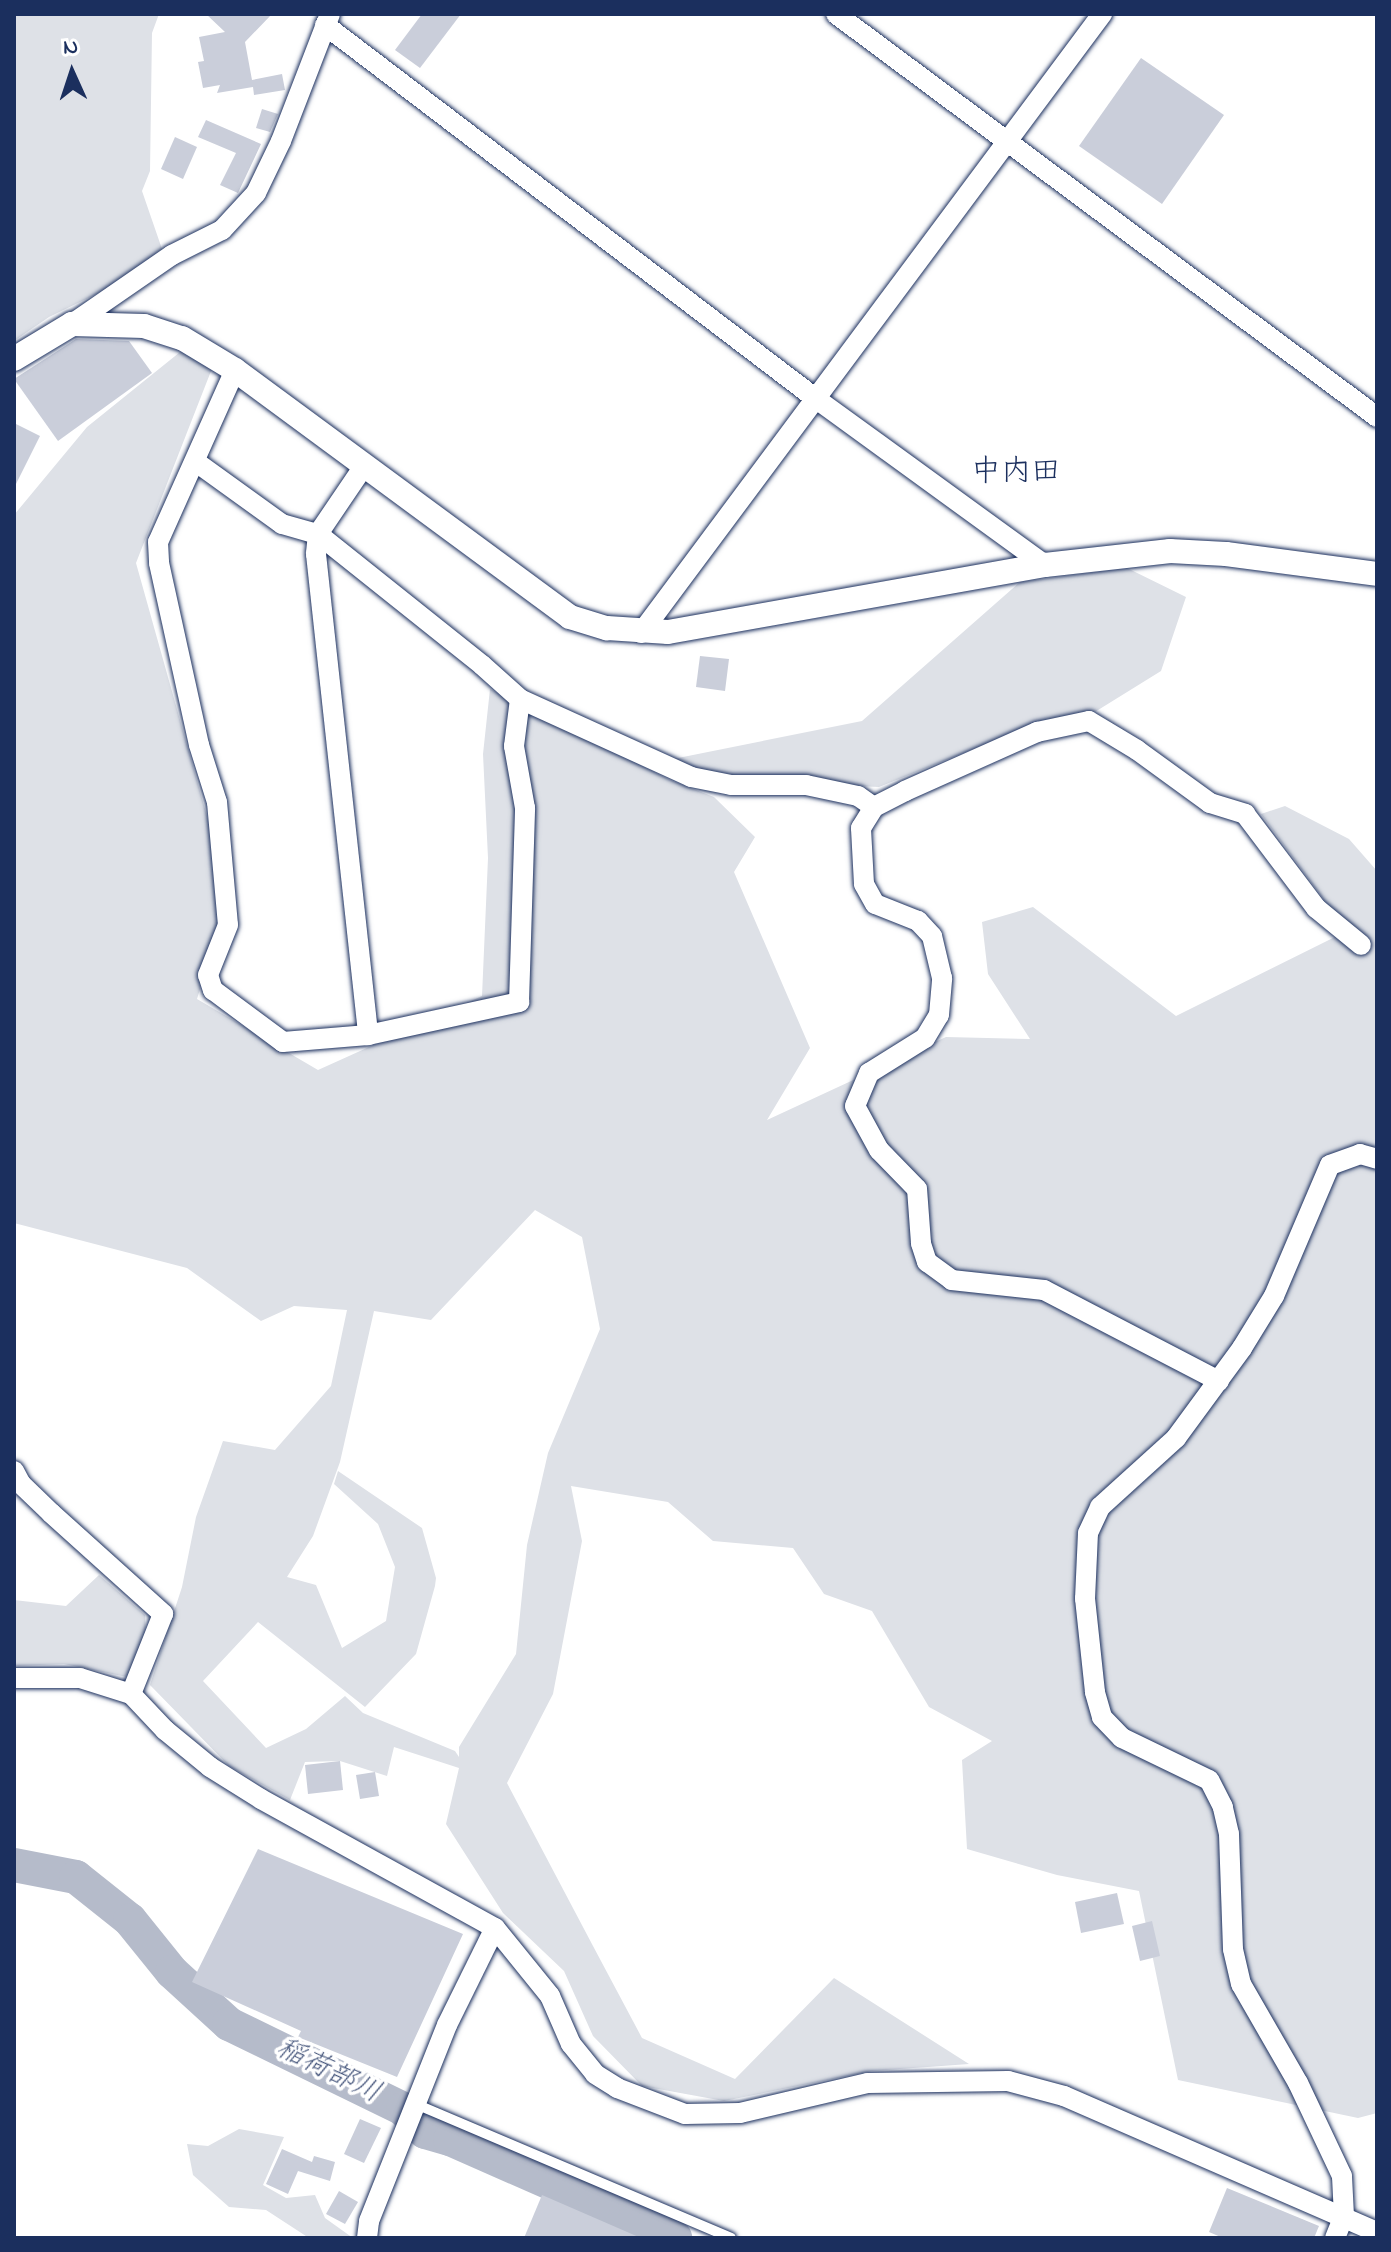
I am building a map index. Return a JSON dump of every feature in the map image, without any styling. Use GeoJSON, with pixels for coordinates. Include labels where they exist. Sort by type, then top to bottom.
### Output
{"type":"FeatureCollection","features":[{"type":"Feature","properties":{"kind":"street"},"geometry":{"type":"LineString","coordinates":[[836,14],[1377,417]]}},
{"type":"Feature","properties":{"kind":"street"},"geometry":{"type":"LineString","coordinates":[[641,633],[1102,14]]}},
{"type":"Feature","properties":{"kind":"street"},"geometry":{"type":"LineString","coordinates":[[14,359],[72,324],[172,255],[222,230],[256,193],[281,141],[328,20],[815,398],[1045,565]]}},
{"type":"Feature","properties":{"kind":"street"},"geometry":{"type":"LineString","coordinates":[[72,324],[144,326],[182,338],[235,370],[570,617],[607,628],[641,633],[668,632],[1045,565],[1170,551],[1226,554],[1377,574]]}},
{"type":"Feature","properties":{"kind":"street"},"geometry":{"type":"LineString","coordinates":[[235,370],[158,542],[159,563],[218,816],[228,925],[208,975],[213,990],[283,1042],[368,1035],[519,1002],[525,808],[514,746],[520,699]]}},
{"type":"Feature","properties":{"kind":"street"},"geometry":{"type":"LineString","coordinates":[[196,462],[282,524],[318,534],[520,699],[691,777],[731,785],[806,785],[858,796],[874,807]]}},
{"type":"Feature","properties":{"kind":"street"},"geometry":{"type":"LineString","coordinates":[[364,466],[318,534],[316,554],[368,1035]]}},
{"type":"Feature","properties":{"kind":"street"},"geometry":{"type":"LineString","coordinates":[[1219,1381],[1044,1290],[952,1280],[927,1262],[921,1243],[917,1189],[879,1150],[855,1106],[869,1073],[925,1038],[939,1015],[942,978],[932,936],[918,921],[875,904],[864,884],[861,828],[874,807],[1037,732],[1089,721],[1137,750],[1210,803],[1245,814],[1316,908],[1361,945]]}},
{"type":"Feature","properties":{"kind":"street"},"geometry":{"type":"LineString","coordinates":[[1335,2238],[1344,2216],[1342,2176],[1298,2083],[1241,1984],[1233,1949],[1229,1834],[1223,1807],[1209,1780],[1122,1738],[1102,1717],[1095,1692],[1085,1599],[1088,1533],[1100,1507],[1176,1438],[1219,1381],[1274,1296],[1330,1165],[1360,1154],[1377,1159]]}},
{"type":"Feature","properties":{"kind":"street"},"geometry":{"type":"LineString","coordinates":[[14,1471],[21,1484],[51,1513],[163,1614],[131,1694]]}},
{"type":"Feature","properties":{"kind":"street"},"geometry":{"type":"LineString","coordinates":[[14,1678],[80,1678],[131,1694],[165,1730],[210,1767],[261,1799],[495,1928],[550,1996],[571,2044],[595,2074],[617,2088],[685,2114],[740,2113],[868,2083],[1008,2081],[1064,2096],[1377,2232]]}},
{"type":"Feature","properties":{"kind":"street"},"geometry":{"type":"LineString","coordinates":[[367,2238],[369,2221],[418,2105],[447,2025],[495,1928]]}},
{"type":"Feature","properties":{"kind":"lane"},"geometry":{"type":"LineString","coordinates":[[418,2105],[731,2238]]}},
{"type":"Feature","properties":{"kind":"shaded area"},"geometry":{"type":"Polygon","coordinates":[[[14,14],[159,14],[152,33],[150,171],[142,191],[162,249],[117,284],[49,317],[14,341],[14,14]]]}},
{"type":"Feature","properties":{"kind":"shaded area"},"geometry":{"type":"Polygon","coordinates":[[[185,348],[213,366],[136,563],[210,827],[221,921],[197,999],[318,1070],[482,996],[488,858],[483,754],[490,689],[670,780],[714,797],[755,837],[734,872],[810,1048],[767,1120],[946,1037],[1030,1039],[988,974],[982,922],[1033,907],[1176,1016],[1347,931],[1261,814],[1285,806],[1349,839],[1377,871],[1377,2113],[1358,2118],[1178,2080],[1139,1891],[1057,1875],[967,1849],[962,1760],[992,1741],[929,1707],[872,1611],[824,1594],[793,1548],[713,1541],[668,1502],[571,1486],[582,1541],[553,1694],[507,1783],[642,2038],[735,2079],[834,1978],[969,2064],[872,2071],[724,2101],[642,2086],[593,2036],[564,1971],[503,1913],[446,1824],[459,1768],[394,1747],[387,1776],[340,1761],[305,1762],[290,1800],[229,1766],[150,1685],[182,1587],[196,1517],[223,1441],[275,1450],[331,1386],[347,1310],[294,1306],[261,1321],[187,1268],[14,1223],[14,515],[87,427],[185,348]],[[535,1210],[431,1320],[374,1311],[340,1462],[313,1536],[287,1577],[316,1585],[342,1648],[386,1621],[395,1567],[378,1524],[334,1484],[338,1471],[422,1528],[436,1578],[435,1586],[416,1654],[365,1707],[258,1622],[203,1681],[266,1748],[306,1729],[345,1696],[363,1713],[455,1751],[459,1757],[459,1747],[516,1654],[527,1545],[548,1453],[600,1329],[582,1237],[535,1210]]]}},
{"type":"Feature","properties":{"kind":"shaded area"},"geometry":{"type":"Polygon","coordinates":[[[1127,568],[1186,597],[1161,671],[1090,715],[1045,720],[879,787],[729,780],[668,760],[862,721],[1020,582],[1127,568]]]}},
{"type":"Feature","properties":{"kind":"shaded area"},"geometry":{"type":"Polygon","coordinates":[[[99,1575],[145,1615],[146,1635],[127,1677],[64,1664],[14,1666],[14,1600],[66,1606],[99,1575]]]}},
{"type":"Feature","properties":{"kind":"shaded area"},"geometry":{"type":"Polygon","coordinates":[[[239,2129],[284,2137],[263,2185],[286,2198],[315,2195],[325,2218],[353,2238],[309,2238],[266,2210],[229,2207],[193,2175],[187,2144],[208,2146],[239,2129]]]}},
{"type":"Feature","properties":{"kind":"building"},"geometry":{"type":"Polygon","coordinates":[[[206,14],[272,14],[245,42],[252,80],[282,74],[285,90],[254,95],[253,87],[217,93],[220,85],[203,88],[198,62],[204,61],[199,37],[225,32],[206,14]]]}},
{"type":"Feature","properties":{"kind":"building"},"geometry":{"type":"Polygon","coordinates":[[[422,14],[461,14],[420,68],[395,50],[422,14]]]}},
{"type":"Feature","properties":{"kind":"building"},"geometry":{"type":"Polygon","coordinates":[[[1141,58],[1224,115],[1162,204],[1079,146],[1141,58]]]}},
{"type":"Feature","properties":{"kind":"building"},"geometry":{"type":"Polygon","coordinates":[[[262,109],[278,114],[270,132],[256,128],[262,109]]]}},
{"type":"Feature","properties":{"kind":"building"},"geometry":{"type":"Polygon","coordinates":[[[206,120],[261,144],[238,193],[220,185],[236,153],[198,137],[206,120]]]}},
{"type":"Feature","properties":{"kind":"building"},"geometry":{"type":"Polygon","coordinates":[[[175,137],[197,147],[183,179],[161,169],[175,137]]]}},
{"type":"Feature","properties":{"kind":"building"},"geometry":{"type":"Polygon","coordinates":[[[76,339],[129,341],[152,373],[58,441],[14,379],[76,339]]]}},
{"type":"Feature","properties":{"kind":"building"},"geometry":{"type":"Polygon","coordinates":[[[14,423],[40,436],[14,488],[14,423]]]}},
{"type":"Feature","properties":{"kind":"building"},"geometry":{"type":"Polygon","coordinates":[[[700,656],[729,659],[725,691],[696,687],[700,656]]]}},
{"type":"Feature","properties":{"kind":"building"},"geometry":{"type":"Polygon","coordinates":[[[340,1761],[343,1790],[308,1794],[305,1765],[340,1761]]]}},
{"type":"Feature","properties":{"kind":"building"},"geometry":{"type":"Polygon","coordinates":[[[375,1772],[379,1796],[360,1799],[356,1775],[375,1772]]]}},
{"type":"Feature","properties":{"kind":"building"},"geometry":{"type":"Polygon","coordinates":[[[258,1849],[463,1934],[397,2077],[298,2037],[301,2031],[192,1982],[258,1849]]]}},
{"type":"Feature","properties":{"kind":"building"},"geometry":{"type":"Polygon","coordinates":[[[1117,1893],[1124,1924],[1081,1933],[1075,1902],[1117,1893]]]}},
{"type":"Feature","properties":{"kind":"building"},"geometry":{"type":"Polygon","coordinates":[[[1152,1921],[1160,1956],[1140,1961],[1132,1926],[1152,1921]]]}},
{"type":"Feature","properties":{"kind":"building"},"geometry":{"type":"Polygon","coordinates":[[[360,2119],[381,2128],[364,2163],[344,2154],[360,2119]]]}},
{"type":"Feature","properties":{"kind":"building"},"geometry":{"type":"Polygon","coordinates":[[[282,2149],[312,2162],[314,2156],[335,2162],[330,2181],[298,2171],[288,2194],[266,2184],[282,2149]]]}},
{"type":"Feature","properties":{"kind":"building"},"geometry":{"type":"Polygon","coordinates":[[[1227,2188],[1319,2226],[1314,2238],[1223,2238],[1209,2232],[1227,2188]]]}},
{"type":"Feature","properties":{"kind":"building"},"geometry":{"type":"Polygon","coordinates":[[[339,2191],[358,2202],[345,2224],[326,2214],[339,2191]]]}},
{"type":"Feature","properties":{"kind":"building"},"geometry":{"type":"Polygon","coordinates":[[[542,2195],[641,2238],[524,2238],[542,2195]]]}},
{"type":"Feature","properties":{"kind":"waterway","name":"稲荷部川"},"geometry":{"type":"LineString","coordinates":[[14,1865],[76,1877],[130,1920],[172,1972],[229,2024],[403,2109],[425,2132],[450,2139],[675,2238]]}},
{"type":"Feature","properties":{"kind":"district","name":"中内田"},"geometry":{"type":"Point","coordinates":[1016,473]}}]}
